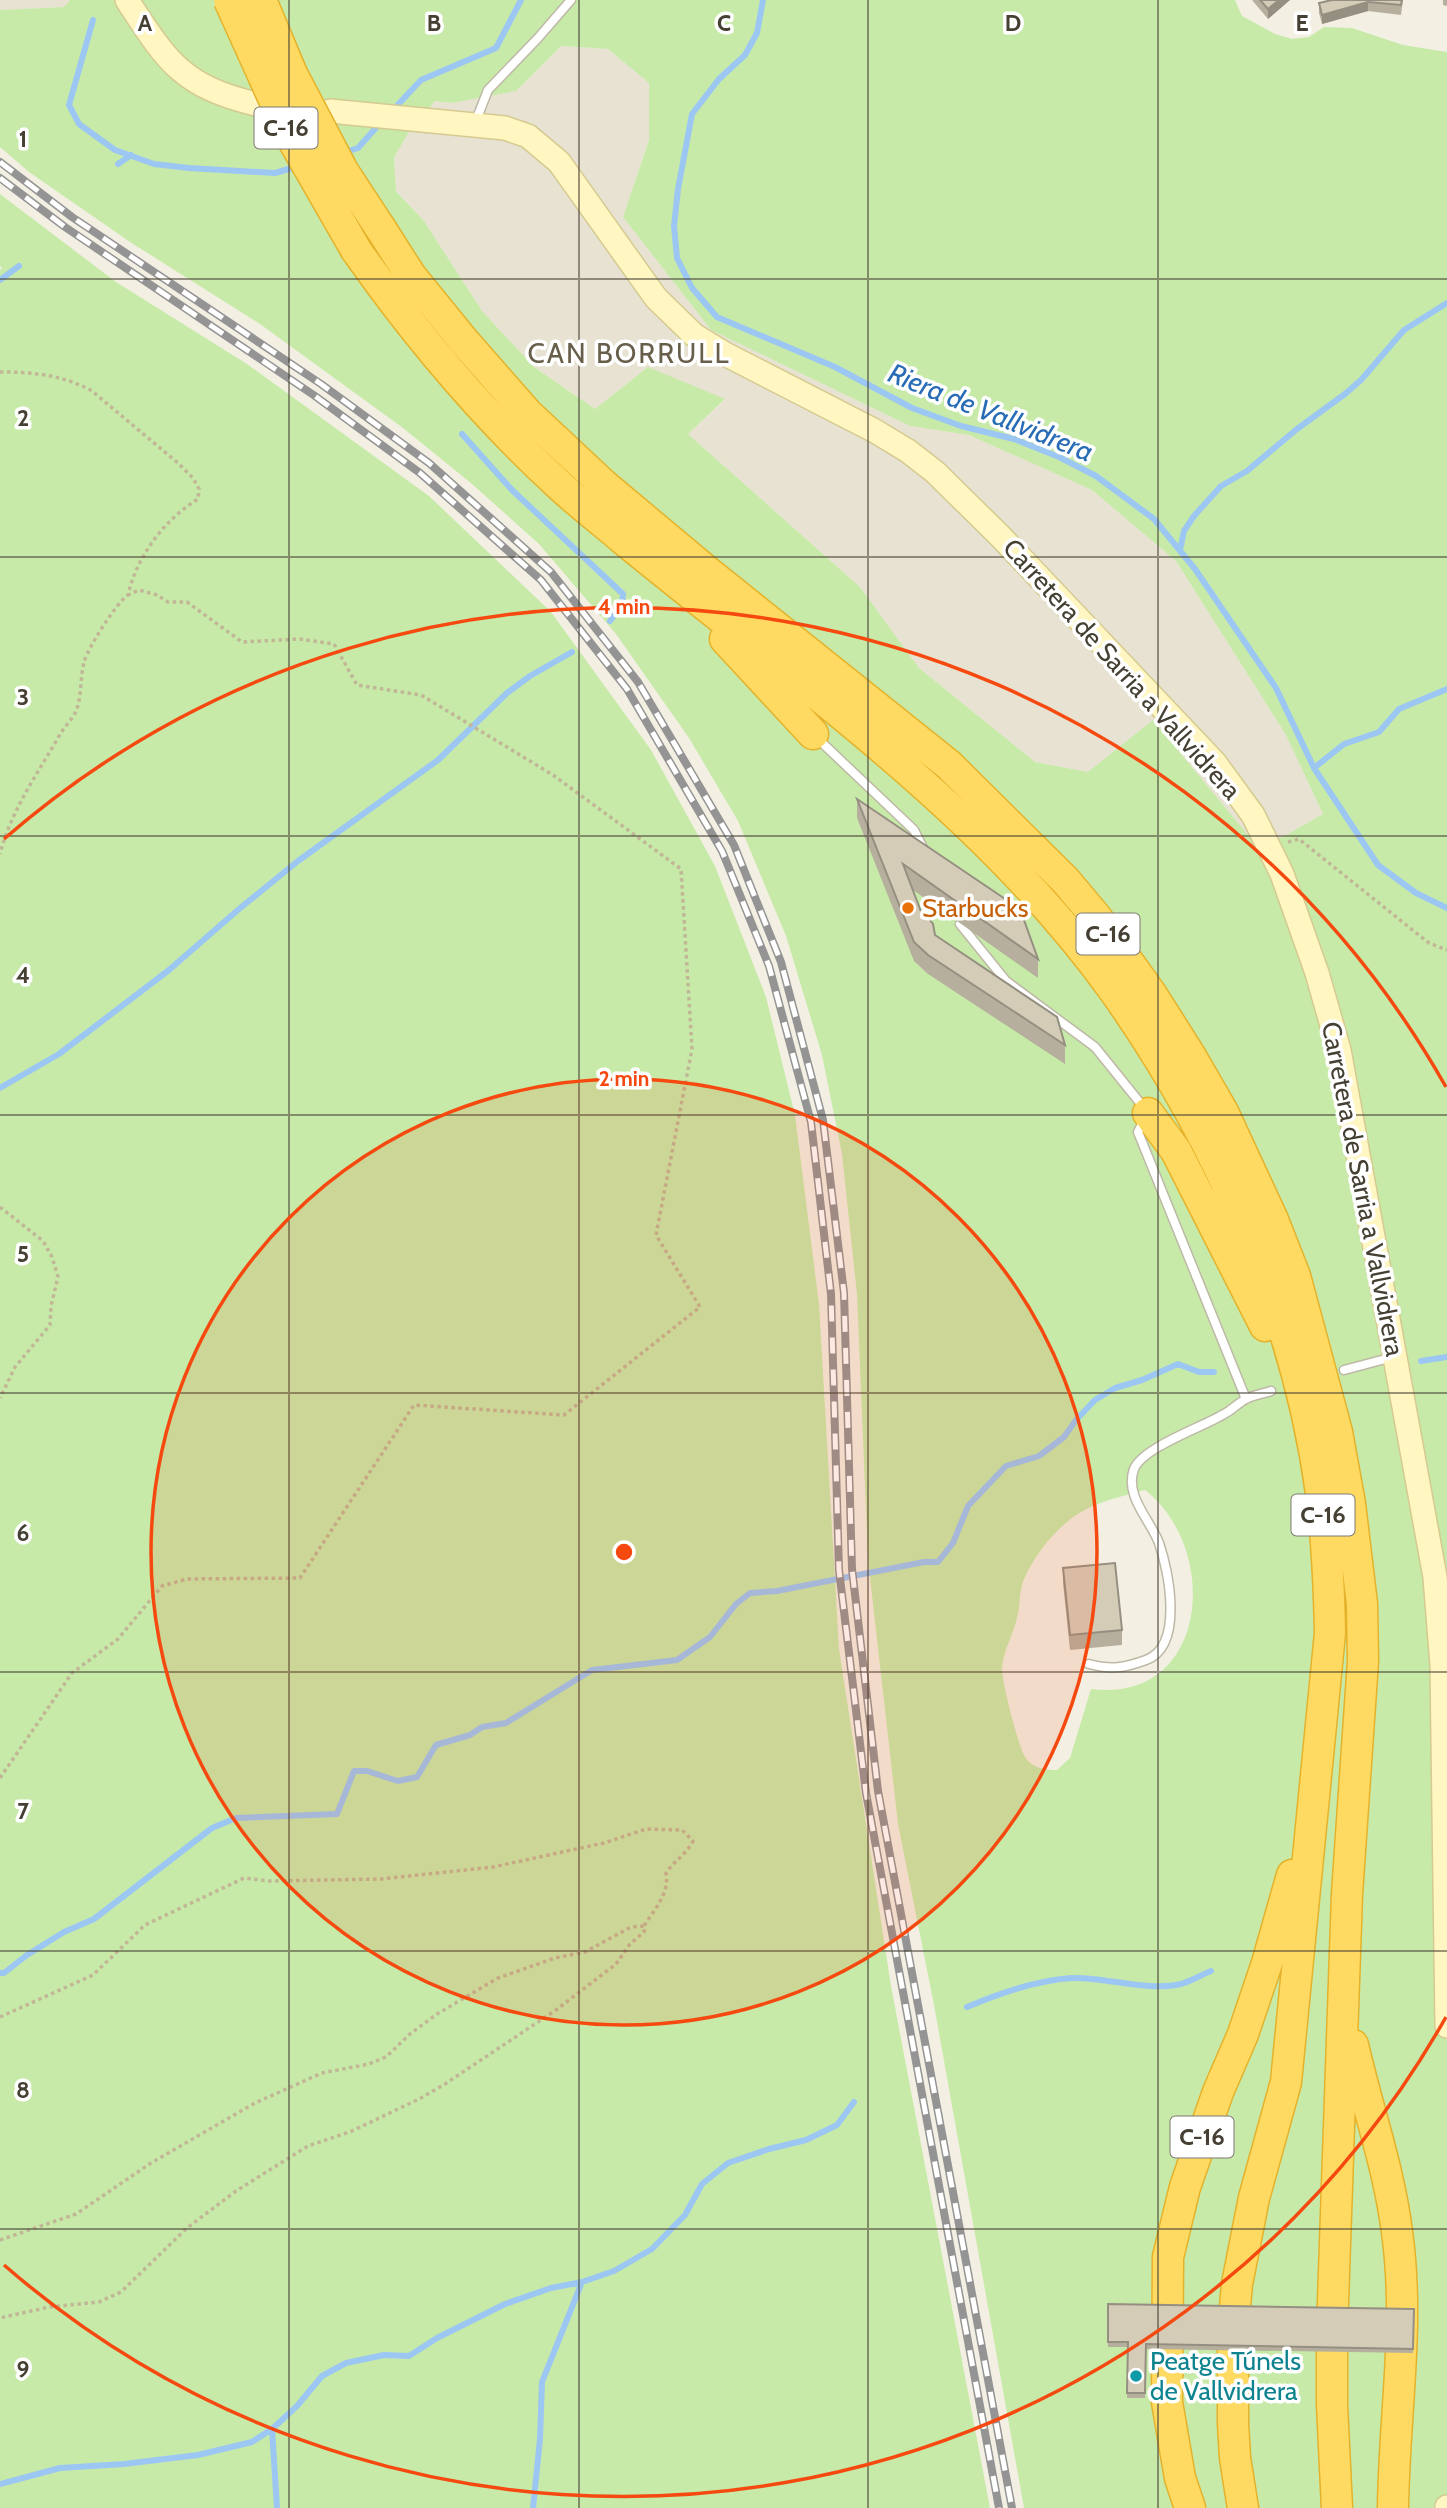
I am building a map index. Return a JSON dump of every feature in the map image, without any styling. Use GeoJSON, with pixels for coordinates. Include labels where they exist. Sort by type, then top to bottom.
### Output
{"type":"FeatureCollection","features":[{"type":"Feature","properties":{"kind":"highway","name":"C-16"},"geometry":{"type":"LineString","coordinates":[[229,0],[290,135],[356,250],[396,307],[440,361],[499,426],[559,485],[867,736],[969,825],[1067,931],[1114,990],[1171,1079],[1206,1142],[1272,1296],[1284,1384],[1307,1419],[1321,1492],[1328,1567],[1330,1633],[1286,2082],[1254,2198],[1237,2284],[1233,2330],[1233,2423],[1242,2508]]}},
{"type":"Feature","properties":{"kind":"highway","name":"C-16"},"geometry":{"type":"LineString","coordinates":[[261,0],[292,74],[343,171],[411,276],[463,340],[527,413],[604,485],[709,573],[949,765],[1066,881],[1097,918],[1152,995],[1223,1112],[1273,1220],[1295,1276],[1336,1432],[1350,1504],[1362,1604],[1363,1661],[1348,1894],[1332,2331],[1332,2415],[1337,2508]]}},
{"type":"Feature","properties":{"kind":"highway"},"geometry":{"type":"LineString","coordinates":[[674,581],[813,734]]}},
{"type":"Feature","properties":{"kind":"highway"},"geometry":{"type":"LineString","coordinates":[[1148,1113],[1176,1151],[1279,1357],[1284,1384]]}},
{"type":"Feature","properties":{"kind":"highway","name":"C-16"},"geometry":{"type":"LineString","coordinates":[[1191,2508],[1180,2479],[1167,2402],[1168,2257],[1185,2187],[1267,1963],[1288,1891],[1315,1776]]}},
{"type":"Feature","properties":{"kind":"highway","name":"C-16"},"geometry":{"type":"LineString","coordinates":[[1344,2001],[1397,2230],[1403,2329],[1393,2508]]}},
{"type":"Feature","properties":{"kind":"main road"},"geometry":{"type":"LineString","coordinates":[[127,0],[170,60],[188,77],[209,90],[256,104]]}},
{"type":"Feature","properties":{"kind":"main road","name":"Carretera de Sarria a Vallvidrera"},"geometry":{"type":"LineString","coordinates":[[330,111],[505,128],[528,136],[552,154],[575,181],[656,298],[694,335],[727,355],[875,431],[908,451],[935,472],[1002,537],[1216,764],[1252,815],[1282,874],[1313,961],[1339,1050],[1433,1564],[1440,1634],[1447,2026]]}},
{"type":"Feature","properties":{"kind":"lane"},"geometry":{"type":"LineString","coordinates":[[475,126],[488,90],[571,0]]}},
{"type":"Feature","properties":{"kind":"lane"},"geometry":{"type":"LineString","coordinates":[[813,734],[914,830],[932,863]]}},
{"type":"Feature","properties":{"kind":"lane"},"geometry":{"type":"LineString","coordinates":[[960,924],[1006,981],[1095,1047],[1148,1113],[1138,1132],[1246,1399]]}},
{"type":"Feature","properties":{"kind":"lane"},"geometry":{"type":"LineString","coordinates":[[1344,1370],[1396,1356]]}},
{"type":"Feature","properties":{"kind":"lane"},"geometry":{"type":"LineString","coordinates":[[1089,1664],[1108,1669],[1152,1658],[1166,1642],[1171,1623],[1165,1562],[1158,1539],[1140,1510],[1133,1487],[1134,1469],[1147,1454],[1227,1413],[1246,1399],[1284,1384]]}},
{"type":"Feature","properties":{"kind":"path"},"geometry":{"type":"LineString","coordinates":[[0,372],[37,373],[77,383],[92,391],[193,478],[199,489],[198,499],[167,523],[150,546],[133,576],[128,595]]}},
{"type":"Feature","properties":{"kind":"path"},"geometry":{"type":"LineString","coordinates":[[0,854],[6,831],[20,801],[75,712],[84,661],[93,642],[119,603],[139,590],[157,595],[168,602],[187,602],[242,642],[299,639],[334,644],[357,685],[421,695],[553,775],[681,869],[692,1049],[656,1235],[700,1307],[564,1415],[414,1405],[300,1578],[187,1579],[162,1586],[118,1639],[72,1673],[0,1778]]}},
{"type":"Feature","properties":{"kind":"path"},"geometry":{"type":"LineString","coordinates":[[1269,847],[1299,839],[1429,943],[1446,949],[1447,956]]}},
{"type":"Feature","properties":{"kind":"path"},"geometry":{"type":"LineString","coordinates":[[0,1207],[43,1241],[58,1277],[51,1306],[50,1325],[15,1367],[0,1398]]}},
{"type":"Feature","properties":{"kind":"path"},"geometry":{"type":"LineString","coordinates":[[0,2017],[93,1975],[145,1925],[244,1878],[268,1881],[381,1879],[494,1867],[604,1843],[646,1829],[682,1830],[693,1841],[687,1854],[674,1861],[666,1873],[668,1884],[643,1931],[616,1964],[556,2010],[421,2098],[352,2131],[308,2146],[236,2191],[187,2228],[121,2292],[99,2302],[48,2307],[0,2318]]}},
{"type":"Feature","properties":{"kind":"path"},"geometry":{"type":"LineString","coordinates":[[0,2239],[76,2214],[150,2163],[255,2103],[322,2073],[369,2064],[386,2057],[410,2034],[437,2014],[498,1978],[555,1958],[585,1952],[631,1927],[644,1926]]}},
{"type":"Feature","properties":{"kind":"shaded area"},"geometry":{"type":"Polygon","coordinates":[[[0,0],[70,0],[65,7],[0,10],[0,0]]]}},
{"type":"Feature","properties":{"kind":"shaded area"},"geometry":{"type":"Polygon","coordinates":[[[561,46],[608,49],[649,83],[649,139],[623,217],[711,330],[910,426],[969,435],[1092,490],[1176,561],[1286,735],[1323,814],[1281,838],[1252,840],[1153,720],[1088,772],[1035,762],[919,668],[860,587],[688,434],[725,400],[648,367],[595,409],[534,367],[482,311],[424,221],[396,190],[394,157],[409,132],[435,101],[452,103],[516,91],[561,46]]]}},
{"type":"Feature","properties":{"kind":"green space"},"geometry":{"type":"Polygon","coordinates":[[[70,0],[1235,0],[1242,16],[1275,34],[1292,39],[1309,37],[1324,27],[1352,28],[1403,45],[1447,52],[1447,2508],[1024,2508],[934,2005],[898,1824],[868,1560],[857,1294],[842,1154],[822,1055],[786,936],[738,821],[689,738],[616,634],[539,544],[472,484],[403,428],[260,324],[130,242],[29,172],[0,147],[0,10],[64,7],[70,0]],[[561,46],[516,91],[452,103],[435,101],[409,132],[394,157],[396,191],[424,221],[482,311],[534,367],[595,409],[648,367],[725,399],[688,434],[860,587],[919,668],[1035,762],[1088,772],[1153,720],[1252,840],[1281,838],[1323,814],[1286,735],[1176,561],[1092,490],[969,435],[910,426],[711,330],[623,217],[649,140],[649,83],[608,49],[561,46]],[[1145,1490],[1104,1502],[1075,1516],[1043,1547],[1023,1582],[1017,1618],[1002,1669],[1007,1699],[1022,1750],[1028,1761],[1039,1768],[1057,1770],[1070,1758],[1091,1689],[1130,1687],[1160,1673],[1180,1648],[1191,1617],[1192,1583],[1185,1548],[1169,1516],[1145,1490]]]}},
{"type":"Feature","properties":{"kind":"green space"},"geometry":{"type":"Polygon","coordinates":[[[0,194],[116,282],[247,364],[429,496],[551,612],[651,750],[715,866],[766,997],[795,1115],[819,1304],[839,1649],[891,1986],[990,2508],[0,2508],[0,194]]]}},
{"type":"Feature","properties":{"kind":"building"},"geometry":{"type":"Polygon","coordinates":[[[1260,0],[1279,0],[1268,9],[1260,0]]]}},
{"type":"Feature","properties":{"kind":"building"},"geometry":{"type":"Polygon","coordinates":[[[1332,0],[1402,0],[1401,5],[1368,2],[1322,15],[1319,3],[1332,0]]]}},
{"type":"Feature","properties":{"kind":"building"},"geometry":{"type":"Polygon","coordinates":[[[857,799],[1020,909],[1038,959],[903,864],[923,917],[933,924],[935,935],[1057,1017],[1065,1045],[928,955],[914,942],[857,799]]]}},
{"type":"Feature","properties":{"kind":"building"},"geometry":{"type":"Polygon","coordinates":[[[1115,1563],[1122,1630],[1070,1635],[1063,1568],[1115,1563]]]}},
{"type":"Feature","properties":{"kind":"building","name":"Peatge Túnels de Vallvidrera"},"geometry":{"type":"Polygon","coordinates":[[[1108,2304],[1414,2309],[1413,2349],[1146,2344],[1145,2393],[1127,2393],[1128,2342],[1108,2342],[1108,2304]]]}},
{"type":"Feature","properties":{"kind":"waterway","name":"Riera de Vallvidrera"},"geometry":{"type":"LineString","coordinates":[[392,111],[421,80],[496,48],[521,0]]}},
{"type":"Feature","properties":{"kind":"waterway","name":"Riera de Vallvidrera"},"geometry":{"type":"LineString","coordinates":[[763,0],[757,33],[745,55],[719,79],[692,114],[674,226],[677,258],[692,288],[717,317],[835,367],[912,408],[961,426],[1014,439],[1059,457],[1096,476],[1154,519],[1195,569],[1276,688],[1314,768],[1378,865],[1416,893],[1447,908]]}},
{"type":"Feature","properties":{"kind":"waterway","name":"Riera de Vallvidrera"},"geometry":{"type":"LineString","coordinates":[[93,20],[69,105],[79,124],[115,150],[154,164],[189,168],[275,173],[299,166]]}},
{"type":"Feature","properties":{"kind":"waterway","name":"Riera de Vallvidrera"},"geometry":{"type":"LineString","coordinates":[[342,153],[358,148],[382,121]]}},
{"type":"Feature","properties":{"kind":"waterway"},"geometry":{"type":"LineString","coordinates":[[118,164],[131,155]]}},
{"type":"Feature","properties":{"kind":"waterway"},"geometry":{"type":"LineString","coordinates":[[0,280],[19,266]]}},
{"type":"Feature","properties":{"kind":"waterway"},"geometry":{"type":"LineString","coordinates":[[1180,550],[1184,531],[1221,486],[1247,471],[1297,429],[1345,394],[1361,380],[1404,330],[1447,303]]}},
{"type":"Feature","properties":{"kind":"waterway"},"geometry":{"type":"LineString","coordinates":[[462,434],[512,490],[623,594],[622,605],[610,621]]}},
{"type":"Feature","properties":{"kind":"waterway"},"geometry":{"type":"LineString","coordinates":[[0,1088],[59,1054],[169,970],[298,861],[438,760],[507,693],[530,676],[572,652]]}},
{"type":"Feature","properties":{"kind":"waterway"},"geometry":{"type":"LineString","coordinates":[[1314,768],[1344,744],[1379,732],[1399,709],[1447,689]]}},
{"type":"Feature","properties":{"kind":"waterway"},"geometry":{"type":"LineString","coordinates":[[1421,1361],[1447,1357]]}},
{"type":"Feature","properties":{"kind":"waterway"},"geometry":{"type":"LineString","coordinates":[[0,1973],[4,1973],[64,1932],[94,1919],[212,1828],[236,1818],[337,1814],[354,1771],[367,1771],[398,1781],[417,1777],[436,1745],[470,1735],[482,1727],[506,1723],[592,1670],[677,1660],[710,1637],[736,1604],[750,1593],[777,1591],[924,1562],[938,1562],[953,1543],[968,1506],[1006,1466],[1039,1456],[1064,1437],[1095,1400],[1115,1388],[1142,1380],[1178,1364],[1199,1372],[1214,1372]]}},
{"type":"Feature","properties":{"kind":"waterway"},"geometry":{"type":"LineString","coordinates":[[967,2007],[1045,1981],[1085,1978],[1168,1986],[1185,1983],[1211,1971]]}},
{"type":"Feature","properties":{"kind":"waterway"},"geometry":{"type":"LineString","coordinates":[[0,2484],[60,2468],[198,2455],[252,2442],[272,2429],[297,2406],[322,2376],[346,2363],[384,2355],[409,2356],[437,2338],[505,2304],[614,2271],[652,2249],[685,2215],[702,2184],[728,2163],[806,2140],[837,2125],[854,2102]]}},
{"type":"Feature","properties":{"kind":"waterway"},"geometry":{"type":"LineString","coordinates":[[533,2508],[542,2382],[582,2282]]}},
{"type":"Feature","properties":{"kind":"waterway"},"geometry":{"type":"LineString","coordinates":[[272,2429],[277,2508]]}},
{"type":"Feature","properties":{"kind":"railway"},"geometry":{"type":"LineString","coordinates":[[0,162],[72,217],[321,384],[429,463],[551,572],[638,682],[734,845],[781,962],[823,1120],[844,1293],[852,1569],[878,1791],[1012,2508]]}},
{"type":"Feature","properties":{"kind":"railway"},"geometry":{"type":"LineString","coordinates":[[0,178],[65,227],[315,396],[420,473],[541,580],[627,689],[722,851],[769,966],[811,1122],[831,1294],[839,1570],[866,1793],[999,2508]]}},
{"type":"Feature","properties":{"kind":"place","name":"Starbucks"},"geometry":{"type":"Point","coordinates":[908,908]}},
{"type":"Feature","properties":{"kind":"place","name":"Peatge Túnels de Vallvidrera"},"geometry":{"type":"Point","coordinates":[1136,2376]}},
{"type":"Feature","properties":{"kind":"district","name":"CAN BORRULL"},"geometry":{"type":"Point","coordinates":[629,353]}}]}
